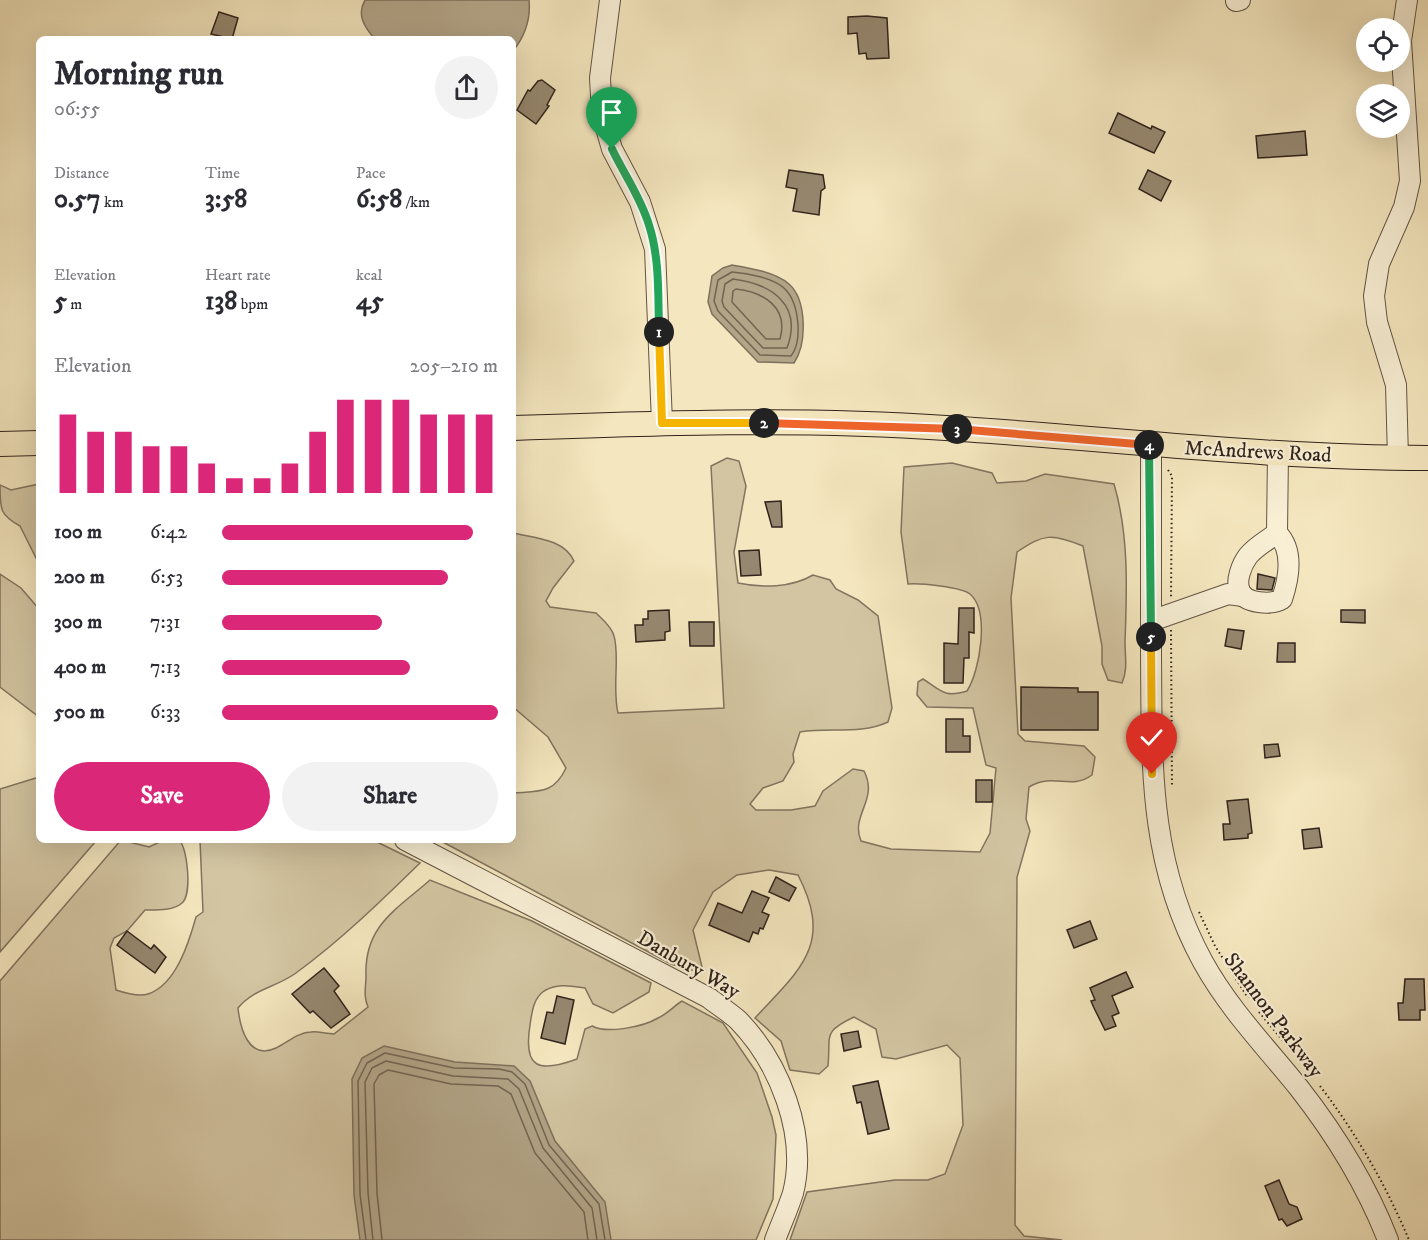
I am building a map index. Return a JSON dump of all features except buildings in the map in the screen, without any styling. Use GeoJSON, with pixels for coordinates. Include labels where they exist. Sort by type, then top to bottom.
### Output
{"type":"FeatureCollection","features":[{"type":"Feature","properties":{"kind":"main road","name":"McAndrews Road"},"geometry":{"type":"LineString","coordinates":[[516,428],[662,423],[945,428],[1151,446],[1428,458]]}},
{"type":"Feature","properties":{"kind":"main road"},"geometry":{"type":"LineString","coordinates":[[0,444],[36,443]]}},
{"type":"Feature","properties":{"kind":"street"},"geometry":{"type":"LineString","coordinates":[[610,0],[600,78],[602,114],[612,149],[640,202],[655,249],[662,423]]}},
{"type":"Feature","properties":{"kind":"street"},"geometry":{"type":"LineString","coordinates":[[1398,458],[1396,385],[1377,322],[1374,296],[1379,264],[1404,207],[1410,181],[1401,41],[1407,0]]}},
{"type":"Feature","properties":{"kind":"street","name":"Shannon Parkway"},"geometry":{"type":"LineString","coordinates":[[1151,446],[1152,774],[1161,851],[1179,912],[1203,963],[1234,1010],[1300,1090],[1341,1147],[1380,1219],[1388,1240]]}},
{"type":"Feature","properties":{"kind":"street"},"geometry":{"type":"LineString","coordinates":[[1151,621],[1228,594],[1268,604],[1282,599],[1287,581],[1287,554],[1283,539],[1277,533],[1278,452]]}},
{"type":"Feature","properties":{"kind":"street"},"geometry":{"type":"LineString","coordinates":[[1243,596],[1239,591],[1239,577],[1243,564],[1249,554],[1277,533]]}},
{"type":"Feature","properties":{"kind":"street","name":"Danbury Way"},"geometry":{"type":"LineString","coordinates":[[411,843],[709,998],[736,1018],[772,1065],[793,1123],[796,1156],[793,1191],[776,1240]]}},
{"type":"Feature","properties":{"kind":"path"},"geometry":{"type":"LineString","coordinates":[[1167,468],[1172,476],[1172,795]]}},
{"type":"Feature","properties":{"kind":"path"},"geometry":{"type":"LineString","coordinates":[[1196,904],[1215,946],[1235,979],[1252,1004],[1307,1070]]}},
{"type":"Feature","properties":{"kind":"path"},"geometry":{"type":"LineString","coordinates":[[1313,1078],[1336,1107],[1381,1180],[1410,1240]]}},
{"type":"Feature","properties":{"kind":"shaded area"},"geometry":{"type":"Polygon","coordinates":[[[727,458],[739,461],[746,486],[734,552],[738,583],[757,586],[786,585],[813,575],[830,580],[836,589],[858,600],[878,616],[892,708],[888,722],[877,726],[856,730],[800,732],[793,754],[794,762],[783,781],[763,788],[750,804],[756,810],[791,810],[815,806],[823,791],[853,769],[864,771],[868,781],[868,791],[859,823],[861,841],[891,849],[980,852],[990,833],[996,768],[986,765],[973,708],[927,707],[917,695],[918,682],[923,679],[948,693],[967,691],[976,670],[981,627],[976,602],[970,594],[950,587],[908,584],[901,532],[904,467],[952,463],[992,473],[997,483],[1026,481],[1045,474],[1114,484],[1125,542],[1126,562],[1126,663],[1122,683],[1108,680],[1102,664],[1102,646],[1083,546],[1048,537],[1017,552],[1011,598],[1018,734],[1025,741],[1084,746],[1095,757],[1092,775],[1084,779],[1076,782],[1046,781],[1029,787],[1026,819],[1030,831],[1017,877],[1015,1225],[1024,1236],[1062,1240],[790,1240],[807,1192],[895,1180],[928,1180],[945,1174],[963,1125],[960,1058],[947,1045],[896,1059],[882,1057],[876,1029],[854,1017],[833,1031],[829,1041],[828,1066],[819,1074],[790,1070],[781,1041],[755,1018],[798,970],[807,954],[812,938],[813,920],[808,899],[798,875],[769,870],[737,875],[713,892],[693,930],[702,967],[695,971],[671,964],[445,843],[516,843],[516,793],[538,791],[551,787],[566,768],[548,737],[516,710],[516,534],[556,544],[563,548],[574,561],[546,601],[550,607],[596,613],[611,629],[616,644],[618,713],[724,708],[711,466],[727,458]]]}},
{"type":"Feature","properties":{"kind":"shaded area"},"geometry":{"type":"Polygon","coordinates":[[[0,485],[11,490],[36,485],[36,558],[20,526],[2,511],[0,485]]]}},
{"type":"Feature","properties":{"kind":"shaded area"},"geometry":{"type":"Polygon","coordinates":[[[0,574],[21,588],[36,606],[36,715],[0,687],[0,574]]]}},
{"type":"Feature","properties":{"kind":"shaded area"},"geometry":{"type":"Polygon","coordinates":[[[36,778],[36,843],[94,843],[0,952],[0,789],[36,778]]]}},
{"type":"Feature","properties":{"kind":"shaded area"},"geometry":{"type":"Polygon","coordinates":[[[118,843],[133,843],[149,847],[158,843],[181,843],[187,861],[187,891],[182,903],[169,909],[145,910],[127,931],[114,938],[110,948],[116,990],[144,995],[158,989],[174,972],[196,917],[203,912],[200,843],[379,843],[420,863],[360,920],[313,960],[289,978],[251,996],[238,1008],[241,1024],[252,1046],[266,1051],[306,1032],[334,1034],[368,1007],[365,995],[370,944],[384,920],[430,880],[532,921],[651,983],[649,992],[613,1013],[593,1004],[585,988],[559,986],[544,991],[537,998],[534,1006],[528,1040],[532,1059],[537,1064],[553,1066],[577,1059],[585,1029],[592,1026],[616,1029],[643,1024],[661,1016],[682,1001],[723,1023],[757,1073],[772,1117],[776,1135],[773,1199],[756,1240],[0,1240],[0,981],[118,843]]]}},
{"type":"Feature","properties":{"kind":"water"},"geometry":{"type":"Polygon","coordinates":[[[365,0],[529,0],[529,14],[524,34],[516,47],[516,36],[373,36],[363,21],[362,6],[365,0]]]}},
{"type":"Feature","properties":{"kind":"water"},"geometry":{"type":"Polygon","coordinates":[[[732,265],[777,276],[795,291],[802,311],[803,334],[794,363],[758,362],[712,314],[708,302],[712,276],[732,265]]]}},
{"type":"Feature","properties":{"kind":"water"},"geometry":{"type":"Polygon","coordinates":[[[384,1046],[455,1062],[514,1066],[530,1081],[555,1141],[605,1202],[611,1240],[360,1240],[354,1195],[352,1079],[362,1058],[384,1046]]]}},
{"type":"Feature","properties":{"kind":"route"},"geometry":{"type":"LineString","coordinates":[[612,149],[640,202],[655,249],[662,423],[710,422],[945,428],[1151,446],[1152,774]]}}]}
